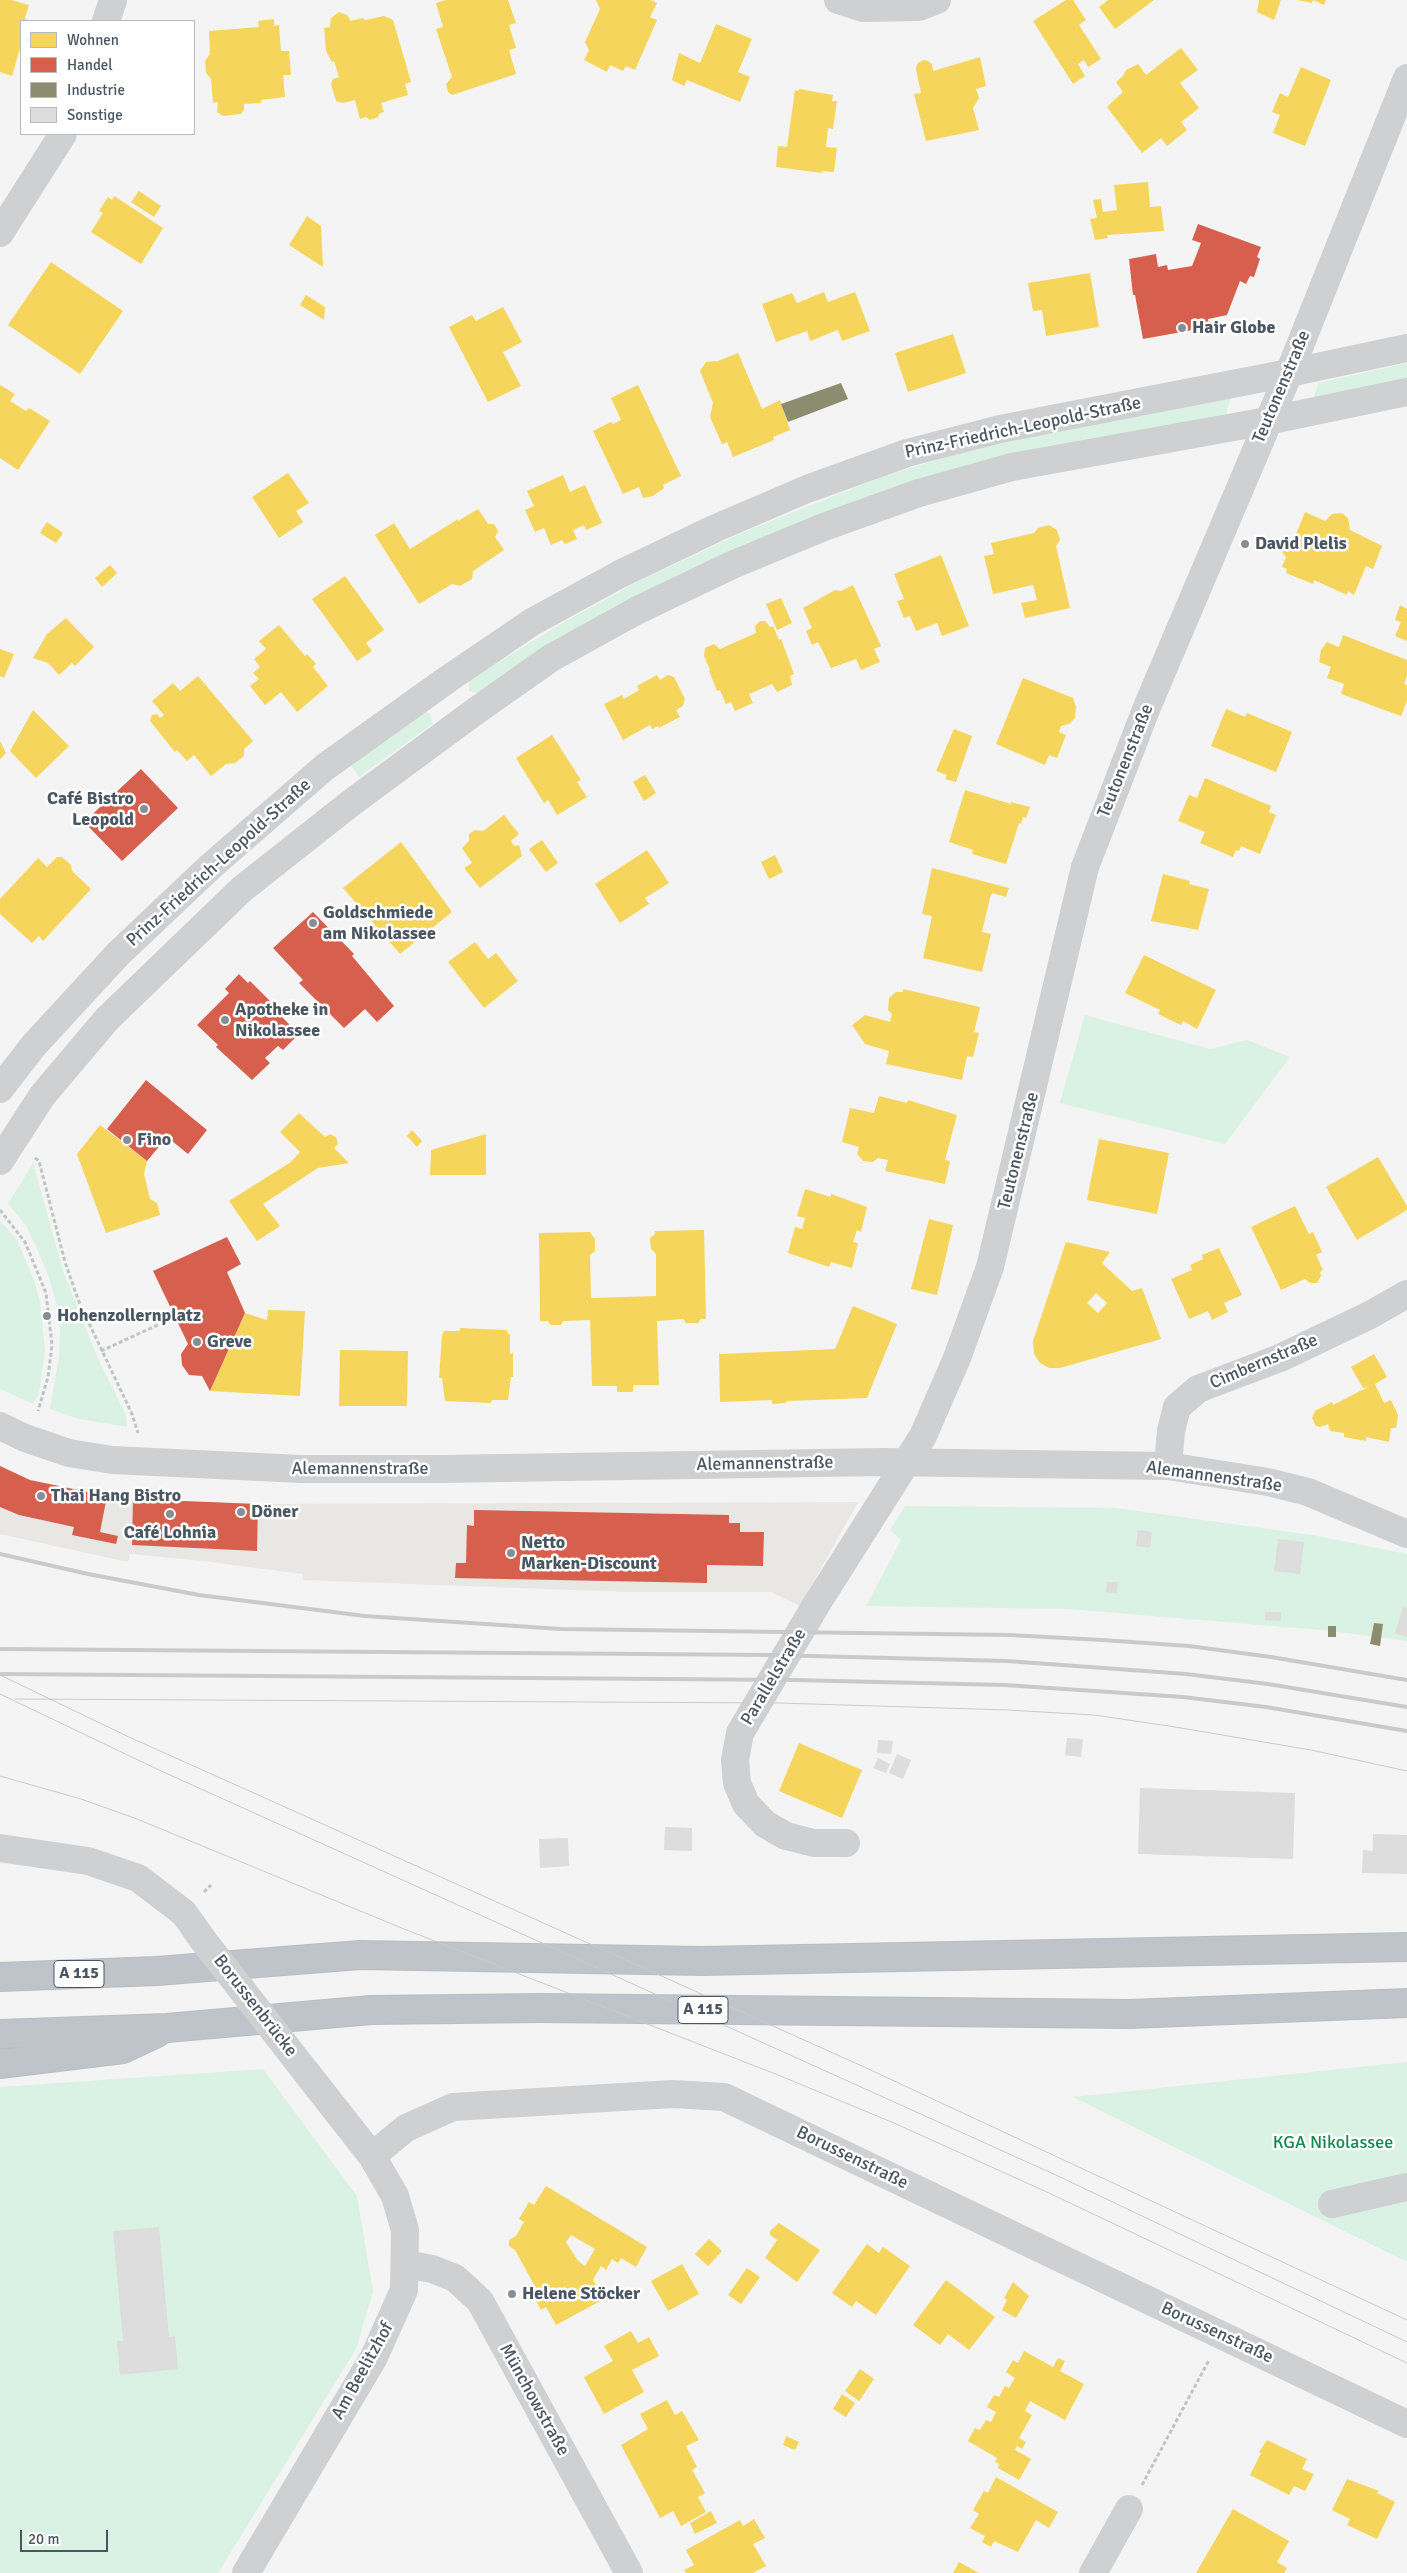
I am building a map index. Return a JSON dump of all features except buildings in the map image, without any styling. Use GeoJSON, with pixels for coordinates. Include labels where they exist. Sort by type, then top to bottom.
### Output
{"type":"FeatureCollection","features":[{"type":"Feature","properties":{"kind":"highway","name":"A 115"},"geometry":{"type":"LineString","coordinates":[[0,1977],[157,1971],[360,1955],[702,1961],[1407,1947]]}},
{"type":"Feature","properties":{"kind":"highway","name":"A 115"},"geometry":{"type":"LineString","coordinates":[[0,2034],[167,2028],[371,2010],[541,2008],[1130,2014],[1407,2003]]}},
{"type":"Feature","properties":{"kind":"highway"},"geometry":{"type":"LineString","coordinates":[[0,2064],[123,2049],[167,2028]]}},
{"type":"Feature","properties":{"kind":"street"},"geometry":{"type":"LineString","coordinates":[[106,20],[113,0]]}},
{"type":"Feature","properties":{"kind":"street"},"geometry":{"type":"LineString","coordinates":[[838,0],[863,8],[919,6],[937,0]]}},
{"type":"Feature","properties":{"kind":"street","name":"Teutonenstraße"},"geometry":{"type":"LineString","coordinates":[[906,1464],[923,1436],[990,1267],[1085,868],[1147,707],[1289,373],[1407,78]]}},
{"type":"Feature","properties":{"kind":"street"},"geometry":{"type":"LineString","coordinates":[[0,233],[63,135]]}},
{"type":"Feature","properties":{"kind":"street","name":"Prinz-Friedrich-Leopold-Straße"},"geometry":{"type":"LineString","coordinates":[[42,1096],[6,1081],[89,984],[211,866],[325,767],[448,679],[532,622],[620,574],[716,528],[807,488],[907,452],[1000,430],[1407,348]]}},
{"type":"Feature","properties":{"kind":"street","name":"Prinz-Friedrich-Leopold-Straße"},"geometry":{"type":"LineString","coordinates":[[0,1161],[42,1096],[107,1019],[242,889],[351,803],[551,658],[638,610],[732,565],[824,527],[919,493],[1012,467],[1267,421],[1407,392]]}},
{"type":"Feature","properties":{"kind":"street"},"geometry":{"type":"LineString","coordinates":[[448,679],[473,713]]}},
{"type":"Feature","properties":{"kind":"street","name":"Cimbernstraße"},"geometry":{"type":"LineString","coordinates":[[1168,1466],[1171,1431],[1177,1407],[1198,1389],[1280,1358],[1407,1294]]}},
{"type":"Feature","properties":{"kind":"street","name":"Alemannenstraße"},"geometry":{"type":"LineString","coordinates":[[0,1426],[25,1438],[69,1452],[112,1460],[301,1469],[442,1470],[881,1462],[906,1464],[1168,1466],[1268,1482],[1308,1492],[1407,1534]]}},
{"type":"Feature","properties":{"kind":"street","name":"Parallelstraße"},"geometry":{"type":"LineString","coordinates":[[846,1843],[814,1844],[786,1836],[765,1824],[746,1804],[737,1784],[735,1760],[740,1733],[821,1597],[906,1464]]}},
{"type":"Feature","properties":{"kind":"street","name":"Borussenbrücke"},"geometry":{"type":"LineString","coordinates":[[0,1848],[88,1861],[138,1878],[184,1913],[372,2156]]}},
{"type":"Feature","properties":{"kind":"street","name":"Borussenstraße"},"geometry":{"type":"LineString","coordinates":[[372,2156],[406,2128],[453,2107],[672,2094],[724,2097],[1407,2424]]}},
{"type":"Feature","properties":{"kind":"street","name":"Am Beelitzhof"},"geometry":{"type":"LineString","coordinates":[[246,2573],[374,2357],[404,2290],[406,2264],[405,2230],[395,2196],[372,2156]]}},
{"type":"Feature","properties":{"kind":"street"},"geometry":{"type":"LineString","coordinates":[[1332,2204],[1407,2187]]}},
{"type":"Feature","properties":{"kind":"street","name":"Münchowstraße"},"geometry":{"type":"LineString","coordinates":[[406,2264],[432,2269],[455,2278],[480,2301],[629,2573]]}},
{"type":"Feature","properties":{"kind":"street"},"geometry":{"type":"LineString","coordinates":[[1093,2573],[1129,2509]]}},
{"type":"Feature","properties":{"kind":"path"},"geometry":{"type":"LineString","coordinates":[[33,1156],[39,1161],[65,1262],[76,1294],[132,1414],[138,1433]]}},
{"type":"Feature","properties":{"kind":"path"},"geometry":{"type":"LineString","coordinates":[[0,1210],[25,1242],[46,1293],[52,1345],[48,1378],[38,1411]]}},
{"type":"Feature","properties":{"kind":"path"},"geometry":{"type":"LineString","coordinates":[[101,1351],[175,1317]]}},
{"type":"Feature","properties":{"kind":"path"},"geometry":{"type":"LineString","coordinates":[[1129,2509],[1222,2336]]}},
{"type":"Feature","properties":{"kind":"shaded area"},"geometry":{"type":"Polygon","coordinates":[[[0,1466],[30,1480],[125,1499],[258,1504],[858,1502],[800,1606],[771,1592],[627,1592],[303,1580],[302,1574],[204,1561],[130,1554],[128,1562],[0,1534],[0,1466]]]}},
{"type":"Feature","properties":{"kind":"green space"},"geometry":{"type":"Polygon","coordinates":[[[1407,363],[1407,380],[1313,400],[1318,383],[1407,363]]]}},
{"type":"Feature","properties":{"kind":"green space"},"geometry":{"type":"Polygon","coordinates":[[[1231,396],[1226,414],[1025,453],[889,489],[811,521],[481,693],[469,691],[469,680],[566,621],[639,581],[746,531],[884,476],[990,444],[1231,396]]]}},
{"type":"Feature","properties":{"kind":"green space"},"geometry":{"type":"Polygon","coordinates":[[[425,711],[430,714],[432,724],[359,777],[350,764],[425,711]]]}},
{"type":"Feature","properties":{"kind":"green space"},"geometry":{"type":"Polygon","coordinates":[[[1085,1015],[1210,1049],[1247,1040],[1290,1057],[1225,1144],[1060,1103],[1085,1015]]]}},
{"type":"Feature","properties":{"kind":"green space"},"geometry":{"type":"Polygon","coordinates":[[[33,1163],[63,1271],[98,1359],[126,1415],[127,1427],[79,1419],[50,1409],[59,1357],[60,1332],[55,1298],[46,1269],[26,1225],[8,1204],[33,1163]]]}},
{"type":"Feature","properties":{"kind":"green space"},"geometry":{"type":"Polygon","coordinates":[[[0,1221],[17,1240],[34,1280],[40,1301],[45,1350],[39,1394],[33,1404],[0,1389],[0,1221]]]}},
{"type":"Feature","properties":{"kind":"green space"},"geometry":{"type":"Polygon","coordinates":[[[905,1506],[1116,1508],[1312,1535],[1407,1554],[1407,1641],[1332,1631],[1069,1609],[866,1606],[901,1540],[890,1530],[905,1506]]]}},
{"type":"Feature","properties":{"kind":"green space","name":"KGA Nikolassee"},"geometry":{"type":"Polygon","coordinates":[[[1407,2062],[1407,2262],[1073,2097],[1407,2062]]]}},
{"type":"Feature","properties":{"kind":"green space"},"geometry":{"type":"Polygon","coordinates":[[[263,2069],[357,2196],[373,2292],[356,2349],[218,2573],[0,2573],[0,2087],[263,2069]]]}},
{"type":"Feature","properties":{"kind":"tram line"},"geometry":{"type":"LineString","coordinates":[[0,1675],[129,1737],[862,2066],[1407,2320]]}},
{"type":"Feature","properties":{"kind":"tram line"},"geometry":{"type":"LineString","coordinates":[[0,1694],[159,1770],[1058,2176],[1407,2342]]}},
{"type":"Feature","properties":{"kind":"tram line"},"geometry":{"type":"LineString","coordinates":[[15,1699],[779,1703],[1008,1710],[1094,1715],[1169,1726],[1311,1750],[1407,1771]]}},
{"type":"Feature","properties":{"kind":"tram line"},"geometry":{"type":"LineString","coordinates":[[0,1776],[81,1799],[137,1819],[404,1929],[778,2075],[894,2123],[1049,2193],[1407,2363]]}},
{"type":"Feature","properties":{"kind":"railway"},"geometry":{"type":"LineString","coordinates":[[0,1554],[88,1574],[199,1595],[365,1616],[561,1629],[1009,1635],[1102,1640],[1189,1646],[1271,1657],[1407,1680]]}},
{"type":"Feature","properties":{"kind":"railway"},"geometry":{"type":"LineString","coordinates":[[0,1649],[771,1655],[1007,1661],[1186,1674],[1268,1684],[1407,1707]]}},
{"type":"Feature","properties":{"kind":"railway"},"geometry":{"type":"LineString","coordinates":[[0,1674],[793,1680],[1005,1685],[1183,1697],[1266,1707],[1407,1731]]}},
{"type":"Feature","properties":{"kind":"place","name":"Hair Globe"},"geometry":{"type":"Point","coordinates":[1182,328]}},
{"type":"Feature","properties":{"kind":"place","name":"David Plelis"},"geometry":{"type":"Point","coordinates":[1245,544]}},
{"type":"Feature","properties":{"kind":"place","name":"Café Bistro Leopold"},"geometry":{"type":"Point","coordinates":[144,809]}},
{"type":"Feature","properties":{"kind":"place","name":"Goldschmiede am Nikolassee"},"geometry":{"type":"Point","coordinates":[313,923]}},
{"type":"Feature","properties":{"kind":"place","name":"Apotheke in Nikolassee"},"geometry":{"type":"Point","coordinates":[225,1020]}},
{"type":"Feature","properties":{"kind":"place","name":"Fino"},"geometry":{"type":"Point","coordinates":[127,1140]}},
{"type":"Feature","properties":{"kind":"place","name":"Hohenzollernplatz"},"geometry":{"type":"Point","coordinates":[47,1316]}},
{"type":"Feature","properties":{"kind":"place","name":"Greve"},"geometry":{"type":"Point","coordinates":[197,1342]}},
{"type":"Feature","properties":{"kind":"place","name":"Thai Hang Bistro"},"geometry":{"type":"Point","coordinates":[41,1496]}},
{"type":"Feature","properties":{"kind":"place","name":"Döner"},"geometry":{"type":"Point","coordinates":[241,1512]}},
{"type":"Feature","properties":{"kind":"place","name":"Café Lohnia"},"geometry":{"type":"Point","coordinates":[170,1514]}},
{"type":"Feature","properties":{"kind":"place","name":"Netto Marken-Discount"},"geometry":{"type":"Point","coordinates":[511,1553]}},
{"type":"Feature","properties":{"kind":"place","name":"Helene Stöcker"},"geometry":{"type":"Point","coordinates":[512,2294]}}]}
